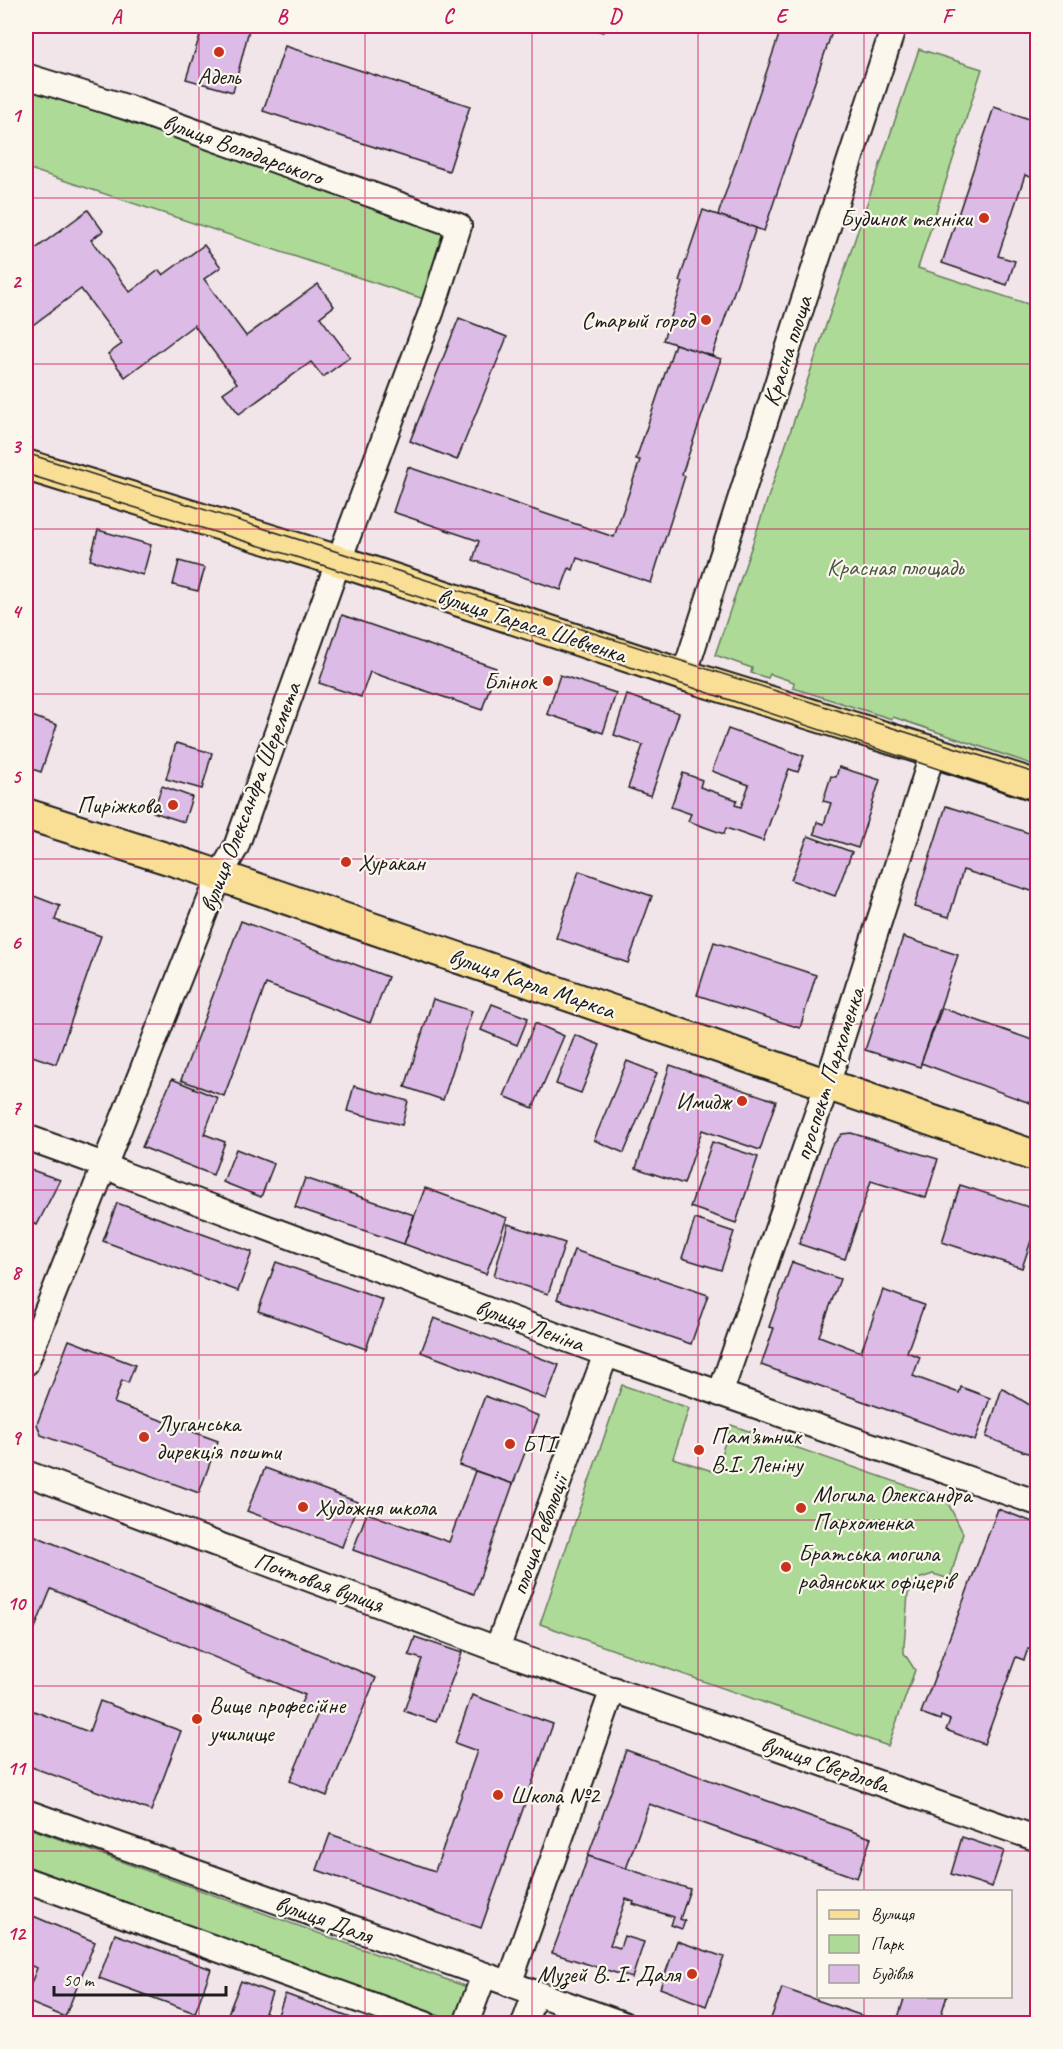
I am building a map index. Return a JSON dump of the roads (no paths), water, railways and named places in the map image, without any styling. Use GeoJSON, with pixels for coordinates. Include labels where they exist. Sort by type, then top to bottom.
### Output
{"type":"FeatureCollection","features":[{"type":"Feature","properties":{"kind":"main road","name":"вулиця Тараса Шевченка"},"geometry":{"type":"LineString","coordinates":[[26,465],[339,561],[677,673],[1038,786]]}},
{"type":"Feature","properties":{"kind":"main road","name":"вулиця Карла Маркса"},"geometry":{"type":"LineString","coordinates":[[26,814],[219,877],[1038,1157]]}},
{"type":"Feature","properties":{"kind":"street","name":"Красна площа"},"geometry":{"type":"LineString","coordinates":[[677,673],[688,663],[894,26]]}},
{"type":"Feature","properties":{"kind":"street","name":"вулиця Володарського"},"geometry":{"type":"LineString","coordinates":[[26,76],[129,108],[459,226]]}},
{"type":"Feature","properties":{"kind":"street","name":"вулиця Олександра Шеремета"},"geometry":{"type":"LineString","coordinates":[[26,1363],[219,877],[236,847],[432,310],[459,226]]}},
{"type":"Feature","properties":{"kind":"street","name":"проспект Пархоменка"},"geometry":{"type":"LineString","coordinates":[[720,1394],[826,1084],[933,752]]}},
{"type":"Feature","properties":{"kind":"street","name":"вулиця Леніна"},"geometry":{"type":"LineString","coordinates":[[26,1137],[606,1354],[1038,1503]]}},
{"type":"Feature","properties":{"kind":"street","name":"площа Революції"},"geometry":{"type":"LineString","coordinates":[[497,1649],[606,1354]]}},
{"type":"Feature","properties":{"kind":"street","name":"Почтовая вулиця"},"geometry":{"type":"LineString","coordinates":[[26,1473],[497,1649],[613,1689]]}},
{"type":"Feature","properties":{"kind":"street","name":"вулиця Свердлова"},"geometry":{"type":"LineString","coordinates":[[613,1689],[1038,1839]]}},
{"type":"Feature","properties":{"kind":"street"},"geometry":{"type":"LineString","coordinates":[[509,1984],[613,1689]]}},
{"type":"Feature","properties":{"kind":"street","name":"вулиця Даля"},"geometry":{"type":"LineString","coordinates":[[26,1812],[623,2024]]}},
{"type":"Feature","properties":{"kind":"street"},"geometry":{"type":"LineString","coordinates":[[26,1880],[425,2024]]}},
{"type":"Feature","properties":{"kind":"street"},"geometry":{"type":"LineString","coordinates":[[466,2024],[484,1975]]}},
{"type":"Feature","properties":{"kind":"street"},"geometry":{"type":"LineString","coordinates":[[524,2024],[535,1994]]}},
{"type":"Feature","properties":{"kind":"tram line"},"geometry":{"type":"LineString","coordinates":[[26,453],[1038,774]]}},
{"type":"Feature","properties":{"kind":"tram line"},"geometry":{"type":"LineString","coordinates":[[26,474],[322,565],[1038,802]]}},
{"type":"Feature","properties":{"kind":"place","name":"Адель"},"geometry":{"type":"Point","coordinates":[219,52]}},
{"type":"Feature","properties":{"kind":"place","name":"Будинок техніки"},"geometry":{"type":"Point","coordinates":[984,218]}},
{"type":"Feature","properties":{"kind":"place","name":"Старый город"},"geometry":{"type":"Point","coordinates":[706,320]}},
{"type":"Feature","properties":{"kind":"place","name":"Блінок"},"geometry":{"type":"Point","coordinates":[548,681]}},
{"type":"Feature","properties":{"kind":"place","name":"Пиріжкова"},"geometry":{"type":"Point","coordinates":[173,805]}},
{"type":"Feature","properties":{"kind":"place","name":"Хуракан"},"geometry":{"type":"Point","coordinates":[346,862]}},
{"type":"Feature","properties":{"kind":"place","name":"Имидж"},"geometry":{"type":"Point","coordinates":[742,1101]}},
{"type":"Feature","properties":{"kind":"place","name":"Луганська дирекція пошти"},"geometry":{"type":"Point","coordinates":[144,1437]}},
{"type":"Feature","properties":{"kind":"place","name":"БТІ"},"geometry":{"type":"Point","coordinates":[510,1444]}},
{"type":"Feature","properties":{"kind":"place","name":"Пам’ятник В.І. Леніну"},"geometry":{"type":"Point","coordinates":[699,1450]}},
{"type":"Feature","properties":{"kind":"place","name":"Художня школа"},"geometry":{"type":"Point","coordinates":[303,1507]}},
{"type":"Feature","properties":{"kind":"place","name":"Могила Олександра Пархоменка"},"geometry":{"type":"Point","coordinates":[801,1508]}},
{"type":"Feature","properties":{"kind":"place","name":"Братська могила радянських офіцерів"},"geometry":{"type":"Point","coordinates":[786,1567]}},
{"type":"Feature","properties":{"kind":"place","name":"Вище професійне училище"},"geometry":{"type":"Point","coordinates":[197,1719]}},
{"type":"Feature","properties":{"kind":"place","name":"Школа №2"},"geometry":{"type":"Point","coordinates":[498,1795]}},
{"type":"Feature","properties":{"kind":"place","name":"Музей В. І. Даля"},"geometry":{"type":"Point","coordinates":[692,1974]}},
{"type":"Feature","properties":{"kind":"park label","name":"Красная площадь"},"geometry":{"type":"Point","coordinates":[895,567]}}]}
